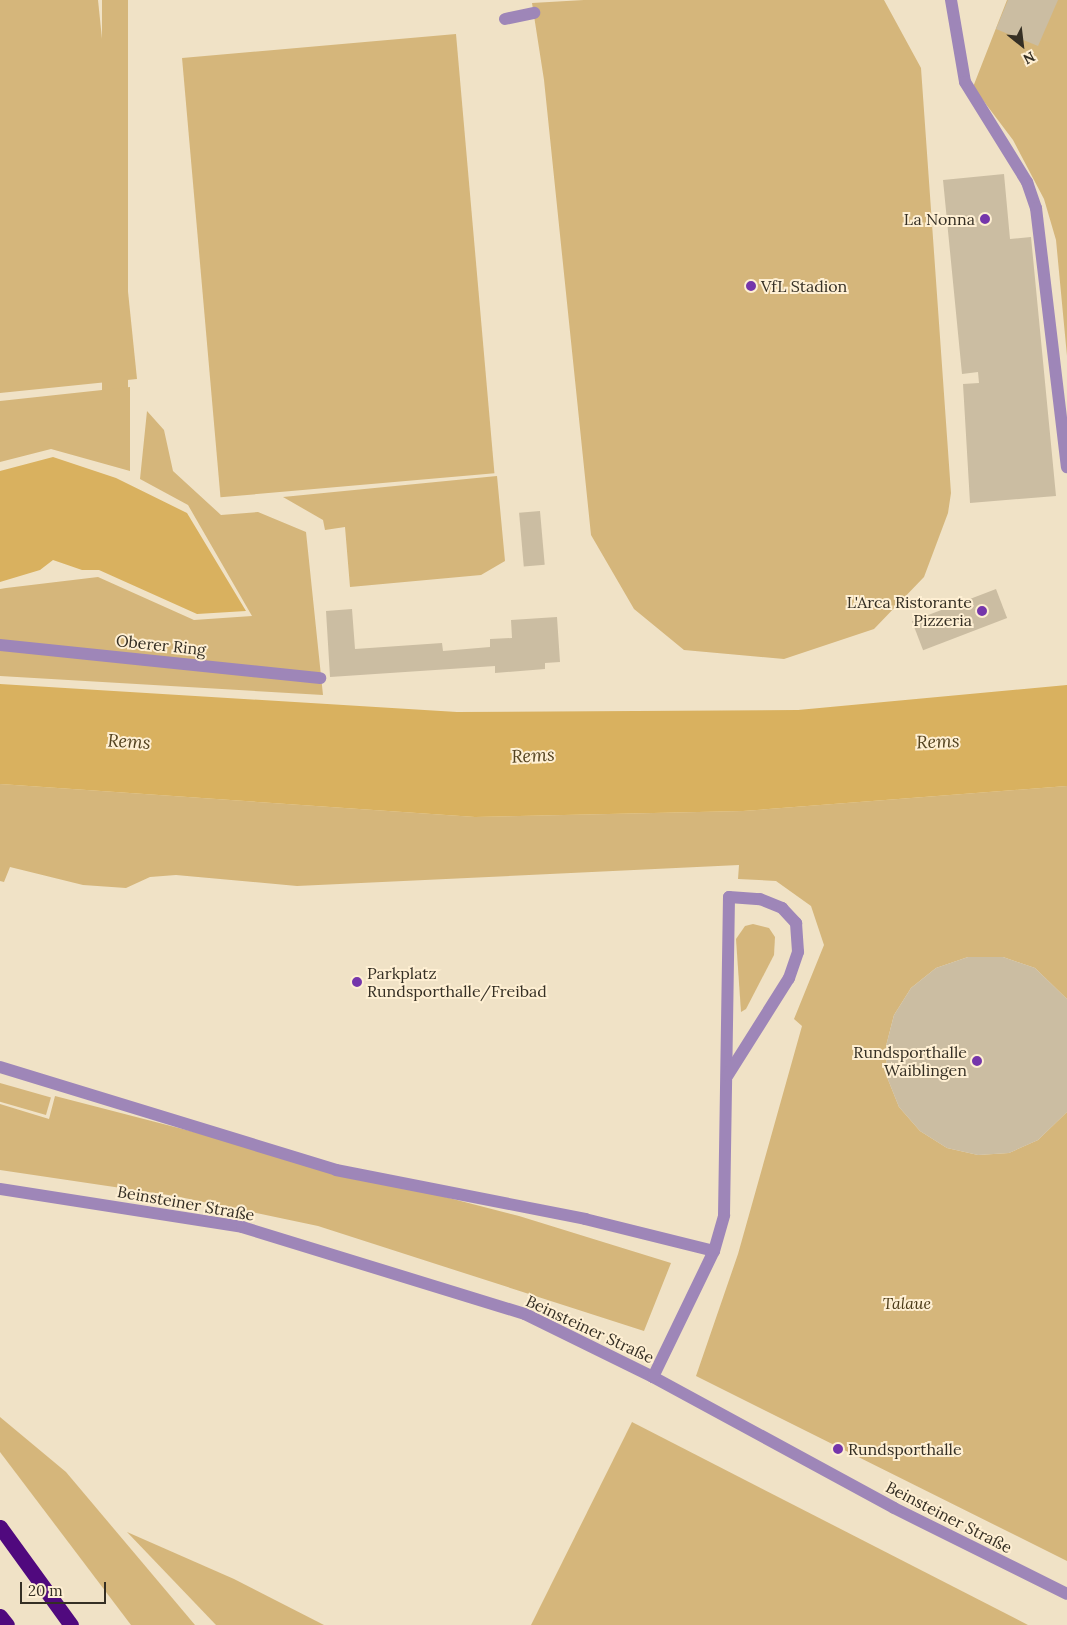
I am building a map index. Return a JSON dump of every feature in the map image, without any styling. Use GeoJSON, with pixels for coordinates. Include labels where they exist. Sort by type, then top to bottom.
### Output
{"type":"FeatureCollection","features":[{"type":"Feature","properties":{"kind":"highway"},"geometry":{"type":"LineString","coordinates":[[0,1527],[70,1625]]}},
{"type":"Feature","properties":{"kind":"highway"},"geometry":{"type":"LineString","coordinates":[[0,1616],[7,1625]]}},
{"type":"Feature","properties":{"kind":"street"},"geometry":{"type":"LineString","coordinates":[[950,0],[965,82],[1022,174],[1036,208],[1067,467]]}},
{"type":"Feature","properties":{"kind":"street"},"geometry":{"type":"LineString","coordinates":[[505,19],[534,13]]}},
{"type":"Feature","properties":{"kind":"street","name":"Oberer Ring"},"geometry":{"type":"LineString","coordinates":[[0,645],[320,678]]}},
{"type":"Feature","properties":{"kind":"street"},"geometry":{"type":"LineString","coordinates":[[653,1377],[714,1251],[724,1215],[730,897],[760,899],[782,908],[796,923],[798,952],[789,978],[728,1075]]}},
{"type":"Feature","properties":{"kind":"street"},"geometry":{"type":"LineString","coordinates":[[0,1067],[336,1170],[586,1219],[714,1251]]}},
{"type":"Feature","properties":{"kind":"street","name":"Beinsteiner Straße"},"geometry":{"type":"LineString","coordinates":[[0,1189],[242,1227],[525,1314],[653,1377],[894,1508],[1067,1594]]}},
{"type":"Feature","properties":{"kind":"green space"},"geometry":{"type":"Polygon","coordinates":[[[0,0],[98,0],[137,379],[0,393],[0,0]]]}},
{"type":"Feature","properties":{"kind":"green space"},"geometry":{"type":"Polygon","coordinates":[[[102,0],[128,0],[128,391],[102,391],[102,0]]]}},
{"type":"Feature","properties":{"kind":"green space","name":"VfL Stadion"},"geometry":{"type":"Polygon","coordinates":[[[584,0],[884,0],[921,68],[951,493],[948,513],[924,577],[874,629],[784,659],[684,650],[634,609],[591,535],[544,80],[532,3],[584,0]]]}},
{"type":"Feature","properties":{"kind":"green space"},"geometry":{"type":"Polygon","coordinates":[[[1007,0],[1067,0],[1067,356],[1056,240],[1044,199],[1013,140],[973,87],[1007,0]]]}},
{"type":"Feature","properties":{"kind":"green space"},"geometry":{"type":"Polygon","coordinates":[[[456,34],[494,473],[220,497],[182,58],[456,34]]]}},
{"type":"Feature","properties":{"kind":"green space"},"geometry":{"type":"Polygon","coordinates":[[[130,387],[130,471],[51,449],[0,462],[0,401],[130,387]]]}},
{"type":"Feature","properties":{"kind":"green space"},"geometry":{"type":"Polygon","coordinates":[[[147,411],[164,430],[173,471],[221,515],[258,512],[306,532],[323,695],[0,676],[0,589],[98,577],[194,620],[252,616],[188,505],[140,479],[147,411]]]}},
{"type":"Feature","properties":{"kind":"green space"},"geometry":{"type":"Polygon","coordinates":[[[497,476],[505,561],[481,575],[350,587],[345,527],[325,530],[323,520],[283,497],[497,476]]]}},
{"type":"Feature","properties":{"kind":"green space","name":"Talaue"},"geometry":{"type":"Polygon","coordinates":[[[0,784],[475,817],[743,811],[1067,786],[1067,999],[1035,968],[1003,957],[968,957],[936,968],[911,988],[894,1015],[886,1046],[887,1077],[899,1107],[920,1131],[947,1148],[978,1155],[1009,1153],[1038,1140],[1067,1112],[1067,1561],[696,1376],[738,1254],[802,1026],[794,1019],[824,945],[811,906],[776,881],[738,879],[739,865],[297,886],[176,875],[150,877],[126,888],[83,885],[10,867],[4,882],[0,881],[0,784]]]}},
{"type":"Feature","properties":{"kind":"green space"},"geometry":{"type":"Polygon","coordinates":[[[753,924],[769,928],[775,937],[774,955],[746,1009],[741,1012],[736,939],[745,926],[753,924]]]}},
{"type":"Feature","properties":{"kind":"green space"},"geometry":{"type":"Polygon","coordinates":[[[0,1083],[51,1098],[46,1115],[0,1102],[0,1083]]]}},
{"type":"Feature","properties":{"kind":"green space"},"geometry":{"type":"Polygon","coordinates":[[[55,1096],[519,1216],[671,1263],[644,1331],[318,1226],[175,1196],[0,1170],[0,1104],[49,1119],[55,1096]]]}},
{"type":"Feature","properties":{"kind":"green space"},"geometry":{"type":"Polygon","coordinates":[[[0,1417],[66,1472],[195,1625],[131,1625],[0,1452],[0,1417]]]}},
{"type":"Feature","properties":{"kind":"green space"},"geometry":{"type":"Polygon","coordinates":[[[632,1422],[1028,1625],[531,1625],[632,1422]]]}},
{"type":"Feature","properties":{"kind":"green space"},"geometry":{"type":"Polygon","coordinates":[[[127,1532],[234,1579],[324,1625],[216,1625],[127,1532]]]}},
{"type":"Feature","properties":{"kind":"water"},"geometry":{"type":"Polygon","coordinates":[[[53,457],[116,478],[187,513],[246,611],[197,614],[99,570],[82,570],[53,560],[40,570],[0,582],[0,471],[53,457]]]}},
{"type":"Feature","properties":{"kind":"water","name":"Rems"},"geometry":{"type":"Polygon","coordinates":[[[0,684],[457,712],[798,710],[1067,685],[1067,786],[743,811],[475,817],[0,784],[0,684]]]}},
{"type":"Feature","properties":{"kind":"building"},"geometry":{"type":"Polygon","coordinates":[[[1008,0],[1058,0],[1038,46],[996,29],[1008,0]]]}},
{"type":"Feature","properties":{"kind":"building"},"geometry":{"type":"Polygon","coordinates":[[[1004,174],[1010,239],[1031,237],[1056,496],[970,503],[963,384],[979,383],[978,372],[962,374],[943,180],[1004,174]]]}},
{"type":"Feature","properties":{"kind":"building"},"geometry":{"type":"Polygon","coordinates":[[[540,511],[545,565],[524,567],[519,513],[540,511]]]}},
{"type":"Feature","properties":{"kind":"building"},"geometry":{"type":"Polygon","coordinates":[[[996,589],[1007,618],[923,650],[912,621],[996,589]]]}},
{"type":"Feature","properties":{"kind":"building"},"geometry":{"type":"Polygon","coordinates":[[[352,609],[355,649],[442,643],[443,651],[490,647],[490,639],[512,638],[511,620],[557,617],[560,662],[545,663],[545,669],[495,673],[495,666],[330,677],[326,611],[352,609]]]}},
{"type":"Feature","properties":{"kind":"building","name":"Rundsporthalle Waiblingen"},"geometry":{"type":"Polygon","coordinates":[[[968,957],[1003,957],[1035,968],[1067,999],[1067,1112],[1038,1140],[1009,1153],[978,1155],[947,1148],[920,1131],[899,1107],[887,1077],[886,1046],[894,1015],[911,988],[936,968],[968,957]]]}},
{"type":"Feature","properties":{"kind":"place","name":"La Nonna"},"geometry":{"type":"Point","coordinates":[985,219]}},
{"type":"Feature","properties":{"kind":"place","name":"VfL Stadion"},"geometry":{"type":"Point","coordinates":[751,286]}},
{"type":"Feature","properties":{"kind":"place","name":"L'Arca Ristorante Pizzeria"},"geometry":{"type":"Point","coordinates":[982,611]}},
{"type":"Feature","properties":{"kind":"place","name":"Parkplatz Rundsporthalle/Freibad"},"geometry":{"type":"Point","coordinates":[357,982]}},
{"type":"Feature","properties":{"kind":"place","name":"Rundsporthalle Waiblingen"},"geometry":{"type":"Point","coordinates":[977,1061]}},
{"type":"Feature","properties":{"kind":"place","name":"Rundsporthalle"},"geometry":{"type":"Point","coordinates":[838,1449]}}]}
